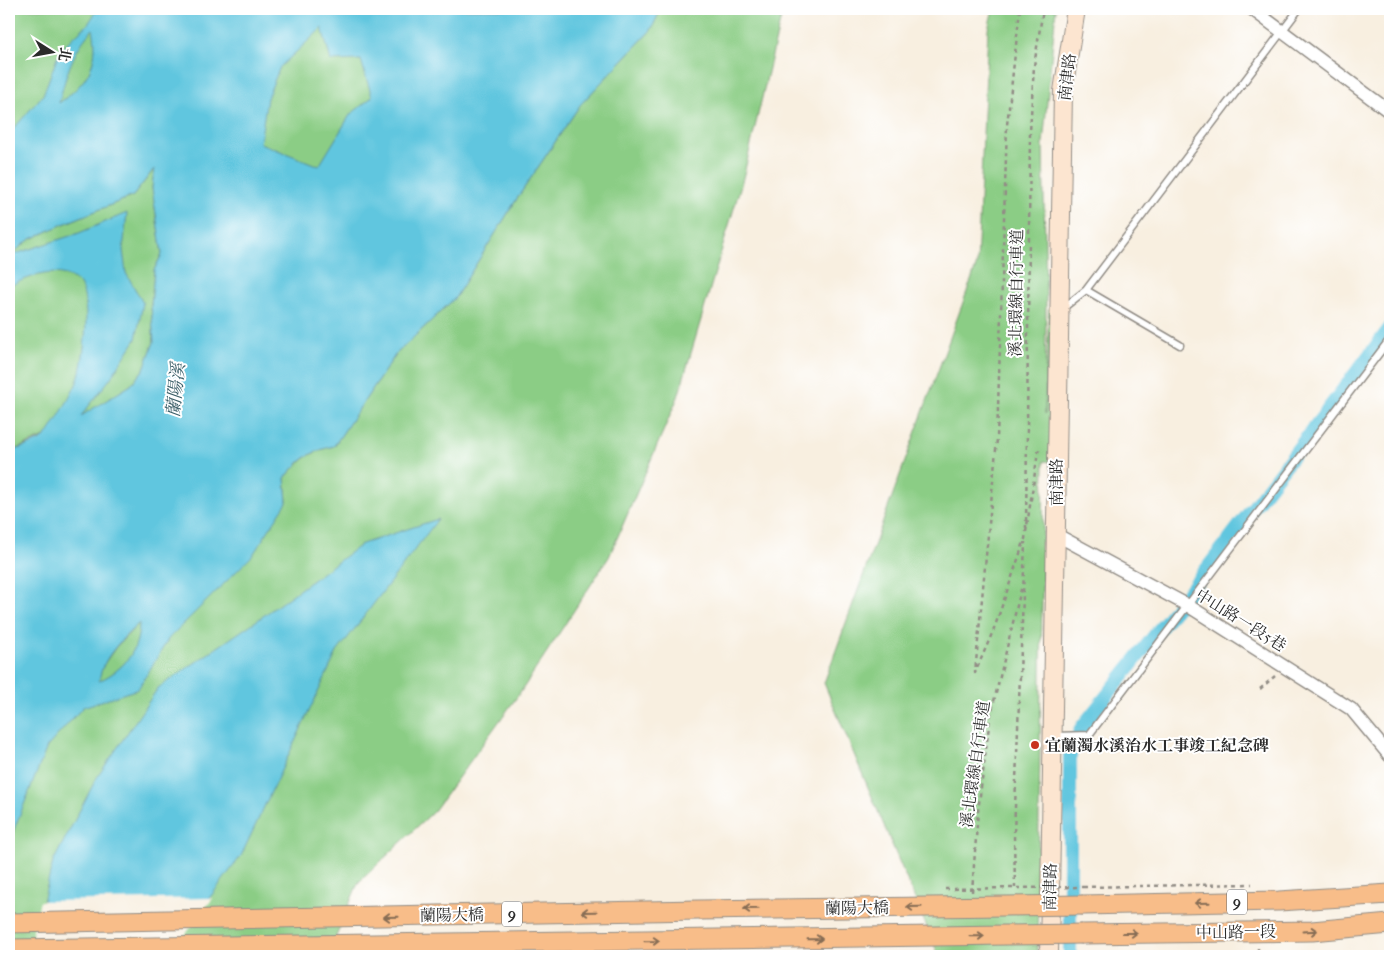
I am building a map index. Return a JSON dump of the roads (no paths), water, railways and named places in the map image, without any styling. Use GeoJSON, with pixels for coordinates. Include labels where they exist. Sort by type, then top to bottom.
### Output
{"type":"FeatureCollection","features":[{"type":"Feature","properties":{"kind":"main road","name":"中山路一段"},"geometry":{"type":"LineString","coordinates":[[1015,897],[1083,896],[1279,901],[1390,894]]}},
{"type":"Feature","properties":{"kind":"main road","name":"蘭陽大橋"},"geometry":{"type":"LineString","coordinates":[[9,923],[1015,897]]}},
{"type":"Feature","properties":{"kind":"main road","name":"中山路一段"},"geometry":{"type":"LineString","coordinates":[[1025,935],[1312,931],[1390,924]]}},
{"type":"Feature","properties":{"kind":"main road","name":"蘭陽大橋"},"geometry":{"type":"LineString","coordinates":[[9,949],[1025,935]]}},
{"type":"Feature","properties":{"kind":"street","name":"南津路"},"geometry":{"type":"LineString","coordinates":[[1049,956],[1051,736],[1063,91],[1076,9]]}},
{"type":"Feature","properties":{"kind":"street"},"geometry":{"type":"LineString","coordinates":[[1252,9],[1390,112]]}},
{"type":"Feature","properties":{"kind":"street","name":"中山路一段5巷"},"geometry":{"type":"LineString","coordinates":[[1055,534],[1186,604],[1351,709],[1390,756]]}},
{"type":"Feature","properties":{"kind":"lane"},"geometry":{"type":"LineString","coordinates":[[1060,311],[1086,290],[1299,9]]}},
{"type":"Feature","properties":{"kind":"lane"},"geometry":{"type":"LineString","coordinates":[[1086,290],[1180,345]]}},
{"type":"Feature","properties":{"kind":"lane"},"geometry":{"type":"LineString","coordinates":[[1051,736],[1089,735],[1186,604],[1390,339]]}},
{"type":"Feature","properties":{"kind":"water","name":"蘭陽溪"},"geometry":{"type":"Polygon","coordinates":[[[98,9],[661,9],[651,30],[580,105],[518,197],[455,298],[396,354],[334,446],[306,457],[285,478],[287,502],[252,556],[169,638],[138,689],[83,707],[47,747],[13,832],[9,849],[9,452],[44,438],[67,402],[80,373],[86,329],[86,313],[82,288],[77,281],[69,276],[52,273],[43,274],[9,286],[9,256],[9,134],[43,95],[57,58],[67,43],[88,24],[98,9]],[[322,28],[280,67],[267,98],[260,143],[319,166],[350,115],[372,97],[361,60],[331,61],[322,28]],[[93,29],[86,37],[71,63],[59,103],[69,96],[84,80],[93,63],[95,41],[93,29]],[[154,169],[133,196],[29,240],[9,256],[79,233],[127,213],[123,250],[126,273],[143,303],[136,339],[110,379],[81,416],[131,385],[144,369],[154,342],[151,306],[154,270],[162,254],[152,188],[154,169]],[[139,623],[120,642],[104,664],[99,681],[123,665],[133,651],[139,623]]]}},
{"type":"Feature","properties":{"kind":"water"},"geometry":{"type":"Polygon","coordinates":[[[438,519],[337,652],[241,856],[166,956],[29,956],[53,862],[96,779],[158,688],[259,619],[362,544],[438,519]]]}},
{"type":"Feature","properties":{"kind":"waterway"},"geometry":{"type":"LineString","coordinates":[[1070,956],[1070,755],[1082,727],[1189,592],[1390,328]]}},
{"type":"Feature","properties":{"kind":"place","name":"宜蘭濁水溪治水工事竣工紀念碑"},"geometry":{"type":"Point","coordinates":[1035,745]}}]}
